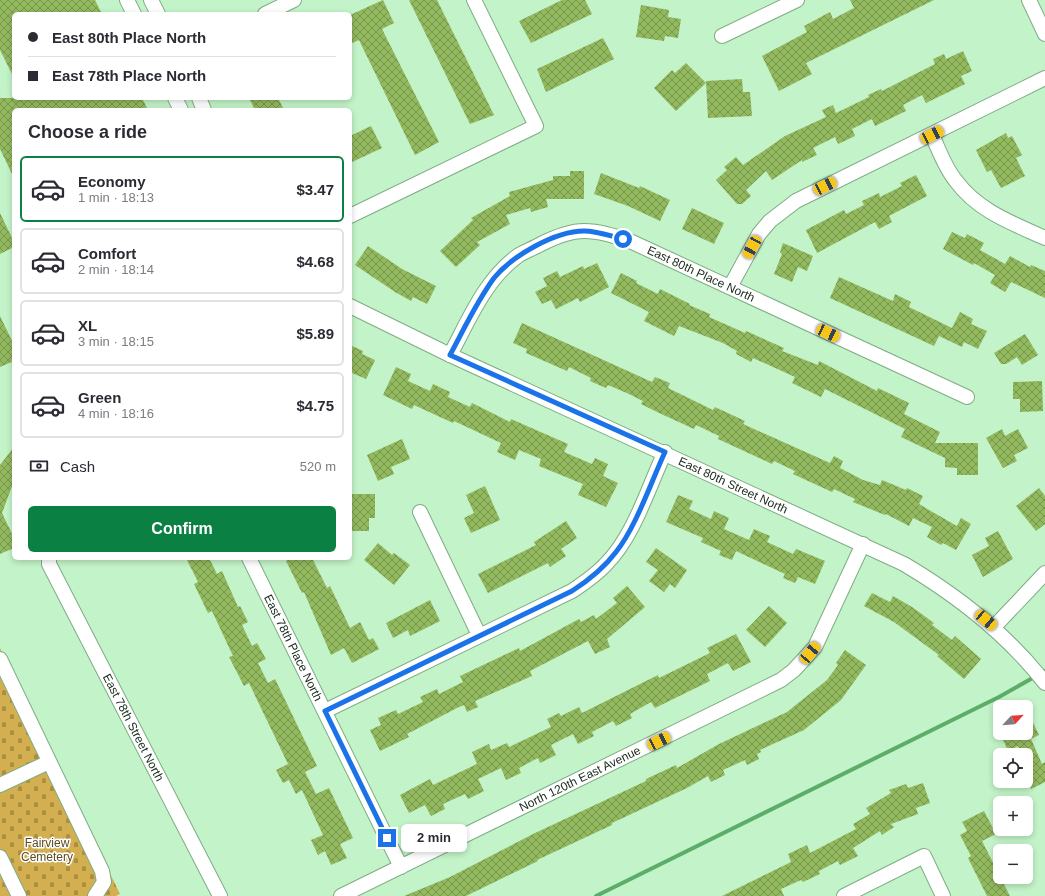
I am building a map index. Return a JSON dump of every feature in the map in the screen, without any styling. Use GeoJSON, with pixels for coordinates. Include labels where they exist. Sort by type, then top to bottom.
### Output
{"type":"FeatureCollection","features":[{"type":"Feature","properties":{"kind":"street"},"geometry":{"type":"LineString","coordinates":[[128,0],[133,12]]}},
{"type":"Feature","properties":{"kind":"street"},"geometry":{"type":"LineString","coordinates":[[152,0],[157,12]]}},
{"type":"Feature","properties":{"kind":"street"},"geometry":{"type":"LineString","coordinates":[[269,12],[294,0]]}},
{"type":"Feature","properties":{"kind":"street"},"geometry":{"type":"LineString","coordinates":[[352,215],[536,126],[474,0]]}},
{"type":"Feature","properties":{"kind":"street"},"geometry":{"type":"LineString","coordinates":[[722,36],[797,0]]}},
{"type":"Feature","properties":{"kind":"street"},"geometry":{"type":"LineString","coordinates":[[1029,0],[1045,34]]}},
{"type":"Feature","properties":{"kind":"street"},"geometry":{"type":"LineString","coordinates":[[730,288],[759,234],[782,210],[811,193],[932,135],[1045,78]]}},
{"type":"Feature","properties":{"kind":"street"},"geometry":{"type":"LineString","coordinates":[[932,135],[955,181],[978,204],[990,212],[1045,238]]}},
{"type":"Feature","properties":{"kind":"street","name":"East 80th Place North"},"geometry":{"type":"LineString","coordinates":[[450,355],[483,294],[495,277],[520,255],[567,233],[584,231],[632,242],[967,397]]}},
{"type":"Feature","properties":{"kind":"street","name":"East 80th Street North"},"geometry":{"type":"LineString","coordinates":[[352,307],[450,355],[665,452],[904,564],[939,585],[994,627],[1029,663],[1045,683]]}},
{"type":"Feature","properties":{"kind":"street"},"geometry":{"type":"LineString","coordinates":[[325,711],[572,591],[606,565],[626,537],[665,452]]}},
{"type":"Feature","properties":{"kind":"street"},"geometry":{"type":"LineString","coordinates":[[420,512],[479,635]]}},
{"type":"Feature","properties":{"kind":"street","name":"North 120th East Avenue"},"geometry":{"type":"LineString","coordinates":[[341,896],[781,680],[794,670],[815,647],[863,544]]}},
{"type":"Feature","properties":{"kind":"street","name":"East 78th Street North"},"geometry":{"type":"LineString","coordinates":[[49,560],[49,564],[220,896]]}},
{"type":"Feature","properties":{"kind":"street","name":"East 78th Place North"},"geometry":{"type":"LineString","coordinates":[[250,560],[401,867]]}},
{"type":"Feature","properties":{"kind":"street"},"geometry":{"type":"LineString","coordinates":[[994,627],[1045,574]]}},
{"type":"Feature","properties":{"kind":"street"},"geometry":{"type":"LineString","coordinates":[[0,659],[102,871],[104,882],[95,896]]}},
{"type":"Feature","properties":{"kind":"street"},"geometry":{"type":"LineString","coordinates":[[0,786],[49,762]]}},
{"type":"Feature","properties":{"kind":"street"},"geometry":{"type":"LineString","coordinates":[[844,896],[924,856],[943,896]]}},
{"type":"Feature","properties":{"kind":"street"},"geometry":{"type":"LineString","coordinates":[[0,857],[19,896]]}},
{"type":"Feature","properties":{"kind":"green space","name":"Fairview Cemetery"},"geometry":{"type":"Polygon","coordinates":[[[0,648],[120,894],[116,896],[0,896],[0,648]]]}},
{"type":"Feature","properties":{"kind":"building"},"geometry":{"type":"Polygon","coordinates":[[[0,0],[95,0],[101,12],[12,12],[12,74],[0,50],[0,0]]]}},
{"type":"Feature","properties":{"kind":"building"},"geometry":{"type":"Polygon","coordinates":[[[383,0],[394,23],[382,29],[439,142],[415,155],[359,40],[352,43],[352,14],[383,0]]]}},
{"type":"Feature","properties":{"kind":"building"},"geometry":{"type":"Polygon","coordinates":[[[409,0],[437,0],[494,115],[470,124],[409,0]]]}},
{"type":"Feature","properties":{"kind":"building"},"geometry":{"type":"Polygon","coordinates":[[[562,0],[585,0],[592,14],[531,43],[519,21],[562,0]]]}},
{"type":"Feature","properties":{"kind":"building"},"geometry":{"type":"Polygon","coordinates":[[[850,0],[934,0],[806,63],[812,74],[779,91],[762,56],[807,32],[804,26],[830,12],[833,19],[854,8],[850,0]]]}},
{"type":"Feature","properties":{"kind":"building"},"geometry":{"type":"Polygon","coordinates":[[[641,5],[669,10],[668,17],[681,19],[678,38],[665,36],[664,41],[636,37],[641,5]]]}},
{"type":"Feature","properties":{"kind":"building"},"geometry":{"type":"Polygon","coordinates":[[[603,38],[614,59],[546,92],[537,69],[603,38]]]}},
{"type":"Feature","properties":{"kind":"building"},"geometry":{"type":"Polygon","coordinates":[[[963,51],[972,71],[961,76],[965,84],[926,103],[922,95],[903,105],[906,111],[875,126],[872,119],[852,129],[855,136],[838,144],[835,137],[813,148],[817,155],[802,162],[802,160],[772,180],[766,171],[746,190],[751,196],[742,204],[737,204],[716,180],[727,170],[724,167],[736,157],[743,165],[785,136],[826,117],[822,110],[833,105],[836,113],[869,97],[868,95],[881,89],[882,91],[935,64],[933,59],[944,54],[946,59],[963,51]]]}},
{"type":"Feature","properties":{"kind":"building"},"geometry":{"type":"Polygon","coordinates":[[[686,63],[706,83],[676,111],[654,88],[672,70],[675,73],[686,63]]]}},
{"type":"Feature","properties":{"kind":"building"},"geometry":{"type":"Polygon","coordinates":[[[742,79],[743,92],[750,92],[752,116],[708,118],[706,81],[742,79]]]}},
{"type":"Feature","properties":{"kind":"building"},"geometry":{"type":"Polygon","coordinates":[[[0,98],[12,98],[12,100],[143,100],[147,108],[12,108],[12,174],[0,149],[0,98]]]}},
{"type":"Feature","properties":{"kind":"building"},"geometry":{"type":"Polygon","coordinates":[[[250,100],[279,100],[283,108],[254,108],[250,100]]]}},
{"type":"Feature","properties":{"kind":"building"},"geometry":{"type":"Polygon","coordinates":[[[371,126],[382,148],[352,162],[352,135],[371,126]]]}},
{"type":"Feature","properties":{"kind":"building"},"geometry":{"type":"Polygon","coordinates":[[[1006,133],[1008,138],[1012,136],[1022,155],[1016,158],[1025,176],[1001,188],[991,170],[987,172],[976,150],[1006,133]]]}},
{"type":"Feature","properties":{"kind":"building"},"geometry":{"type":"Polygon","coordinates":[[[570,171],[584,171],[584,199],[546,199],[548,207],[531,212],[530,208],[506,215],[510,224],[477,242],[480,245],[456,267],[440,251],[473,220],[471,218],[510,196],[509,192],[553,180],[553,176],[570,176],[570,171]]]}},
{"type":"Feature","properties":{"kind":"building"},"geometry":{"type":"Polygon","coordinates":[[[601,173],[639,188],[640,186],[670,200],[660,221],[628,206],[594,194],[601,173]]]}},
{"type":"Feature","properties":{"kind":"building"},"geometry":{"type":"Polygon","coordinates":[[[916,175],[927,196],[889,216],[892,222],[879,229],[875,222],[817,253],[806,230],[844,210],[846,214],[864,205],[862,201],[879,193],[880,197],[902,186],[900,183],[916,175]]]}},
{"type":"Feature","properties":{"kind":"building"},"geometry":{"type":"Polygon","coordinates":[[[692,208],[724,223],[714,244],[682,229],[692,208]]]}},
{"type":"Feature","properties":{"kind":"building"},"geometry":{"type":"Polygon","coordinates":[[[0,213],[12,238],[12,248],[0,254],[0,213]]]}},
{"type":"Feature","properties":{"kind":"building"},"geometry":{"type":"Polygon","coordinates":[[[952,232],[965,238],[967,234],[984,243],[980,250],[1005,264],[1010,256],[1030,267],[1031,265],[1045,271],[1045,298],[1011,282],[1005,292],[990,283],[995,275],[974,263],[973,265],[943,249],[952,232]]]}},
{"type":"Feature","properties":{"kind":"building"},"geometry":{"type":"Polygon","coordinates":[[[783,243],[813,256],[807,271],[798,267],[792,282],[774,274],[782,254],[780,252],[783,243]]]}},
{"type":"Feature","properties":{"kind":"building"},"geometry":{"type":"Polygon","coordinates":[[[368,246],[402,269],[436,286],[427,304],[413,297],[411,301],[355,265],[368,246]]]}},
{"type":"Feature","properties":{"kind":"building"},"geometry":{"type":"Polygon","coordinates":[[[597,263],[609,287],[580,302],[578,298],[556,309],[551,300],[542,304],[535,292],[547,286],[543,278],[557,271],[560,277],[583,266],[584,269],[597,263]]]}},
{"type":"Feature","properties":{"kind":"building"},"geometry":{"type":"Polygon","coordinates":[[[621,273],[637,281],[636,283],[658,294],[660,289],[690,304],[689,305],[710,314],[709,317],[784,348],[782,351],[818,365],[819,361],[877,391],[878,388],[909,403],[904,414],[940,432],[935,443],[978,443],[978,475],[957,475],[957,468],[945,467],[945,458],[901,437],[905,429],[825,389],[821,397],[792,383],[795,377],[753,358],[751,362],[736,354],[737,351],[723,343],[679,326],[674,336],[644,321],[649,312],[611,293],[621,273]]]}},
{"type":"Feature","properties":{"kind":"building"},"geometry":{"type":"Polygon","coordinates":[[[839,277],[893,301],[895,294],[911,302],[909,307],[952,328],[960,312],[973,319],[971,324],[987,331],[978,349],[964,342],[962,347],[939,336],[934,346],[830,298],[839,277]]]}},
{"type":"Feature","properties":{"kind":"building"},"geometry":{"type":"Polygon","coordinates":[[[0,316],[12,341],[12,362],[0,367],[0,316]]]}},
{"type":"Feature","properties":{"kind":"building"},"geometry":{"type":"Polygon","coordinates":[[[522,323],[652,382],[655,377],[670,383],[668,388],[713,410],[715,407],[745,421],[743,424],[830,463],[834,456],[843,461],[840,468],[863,480],[880,485],[882,480],[906,490],[907,488],[923,496],[919,504],[957,526],[961,518],[971,524],[956,550],[943,543],[941,545],[927,537],[932,527],[913,518],[909,526],[886,514],[885,515],[853,502],[855,499],[834,489],[832,492],[793,474],[795,471],[774,461],[772,464],[718,439],[719,436],[696,425],[694,429],[657,412],[641,404],[643,401],[629,394],[608,385],[606,388],[590,381],[591,378],[569,367],[567,371],[526,353],[527,349],[513,343],[522,323]]]}},
{"type":"Feature","properties":{"kind":"building"},"geometry":{"type":"Polygon","coordinates":[[[1025,334],[1038,355],[1022,365],[1017,357],[1006,364],[1001,364],[994,353],[1025,334]]]}},
{"type":"Feature","properties":{"kind":"building"},"geometry":{"type":"Polygon","coordinates":[[[352,346],[363,351],[362,354],[375,360],[366,379],[352,373],[352,346]]]}},
{"type":"Feature","properties":{"kind":"building"},"geometry":{"type":"Polygon","coordinates":[[[396,367],[411,374],[408,381],[430,391],[433,384],[450,392],[448,397],[470,407],[472,403],[510,422],[511,419],[568,444],[564,452],[592,464],[595,458],[608,464],[603,476],[618,483],[606,507],[578,495],[583,484],[539,466],[541,459],[519,450],[515,460],[497,452],[501,443],[454,421],[453,423],[414,405],[412,409],[383,395],[396,367]]]}},
{"type":"Feature","properties":{"kind":"building"},"geometry":{"type":"Polygon","coordinates":[[[1042,381],[1043,411],[1020,412],[1020,399],[1013,399],[1013,382],[1042,381]]]}},
{"type":"Feature","properties":{"kind":"building"},"geometry":{"type":"Polygon","coordinates":[[[1002,429],[1005,436],[1018,429],[1028,448],[1014,455],[1017,461],[1003,468],[986,438],[1002,429]]]}},
{"type":"Feature","properties":{"kind":"building"},"geometry":{"type":"Polygon","coordinates":[[[402,439],[410,459],[391,467],[394,474],[378,481],[367,455],[402,439]]]}},
{"type":"Feature","properties":{"kind":"building"},"geometry":{"type":"Polygon","coordinates":[[[12,450],[12,486],[2,513],[12,534],[12,549],[0,554],[0,465],[12,450]]]}},
{"type":"Feature","properties":{"kind":"building"},"geometry":{"type":"Polygon","coordinates":[[[485,486],[500,520],[471,533],[464,518],[474,513],[466,495],[485,486]]]}},
{"type":"Feature","properties":{"kind":"building"},"geometry":{"type":"Polygon","coordinates":[[[1039,488],[1045,496],[1045,524],[1036,531],[1016,506],[1039,488]]]}},
{"type":"Feature","properties":{"kind":"building"},"geometry":{"type":"Polygon","coordinates":[[[352,494],[375,494],[375,518],[369,518],[369,531],[352,531],[352,494]]]}},
{"type":"Feature","properties":{"kind":"building"},"geometry":{"type":"Polygon","coordinates":[[[678,495],[693,501],[689,509],[711,519],[714,511],[729,518],[724,529],[749,540],[754,529],[770,536],[767,542],[793,554],[796,549],[825,561],[815,584],[798,577],[795,583],[783,578],[785,574],[736,551],[732,560],[719,555],[721,551],[701,542],[703,538],[666,522],[678,495]]]}},
{"type":"Feature","properties":{"kind":"building"},"geometry":{"type":"Polygon","coordinates":[[[566,521],[577,538],[561,549],[566,556],[550,567],[548,563],[488,593],[478,574],[536,545],[534,542],[566,521]]]}},
{"type":"Feature","properties":{"kind":"building"},"geometry":{"type":"Polygon","coordinates":[[[998,531],[1013,559],[983,577],[972,555],[989,546],[985,538],[998,531]]]}},
{"type":"Feature","properties":{"kind":"building"},"geometry":{"type":"Polygon","coordinates":[[[378,543],[392,555],[394,553],[410,565],[394,585],[364,560],[378,543]]]}},
{"type":"Feature","properties":{"kind":"building"},"geometry":{"type":"Polygon","coordinates":[[[656,548],[687,570],[675,588],[670,584],[664,592],[649,581],[658,570],[646,562],[656,548]]]}},
{"type":"Feature","properties":{"kind":"building"},"geometry":{"type":"Polygon","coordinates":[[[187,560],[210,560],[217,574],[222,571],[238,607],[240,606],[248,622],[242,625],[252,646],[257,643],[266,659],[258,663],[268,683],[275,679],[317,766],[305,772],[316,794],[329,788],[353,838],[340,844],[347,858],[331,865],[325,851],[318,855],[311,840],[323,835],[302,790],[296,794],[289,780],[283,783],[276,770],[288,764],[249,683],[244,686],[229,657],[233,656],[212,611],[208,613],[194,584],[198,582],[187,560]]]}},
{"type":"Feature","properties":{"kind":"building"},"geometry":{"type":"Polygon","coordinates":[[[313,560],[327,588],[330,586],[350,628],[360,622],[369,640],[373,638],[379,649],[352,663],[344,648],[331,655],[304,592],[302,593],[286,561],[313,560]]]}},
{"type":"Feature","properties":{"kind":"building"},"geometry":{"type":"Polygon","coordinates":[[[627,586],[645,607],[607,639],[610,647],[595,654],[588,641],[530,671],[532,676],[475,701],[478,707],[467,712],[464,705],[457,708],[407,734],[409,737],[380,751],[370,730],[381,725],[378,718],[396,710],[398,714],[423,702],[420,697],[437,689],[439,694],[463,682],[460,676],[519,648],[520,651],[579,619],[581,622],[594,615],[596,619],[617,603],[613,598],[627,586]]]}},
{"type":"Feature","properties":{"kind":"building"},"geometry":{"type":"Polygon","coordinates":[[[872,593],[890,602],[893,596],[912,607],[934,623],[932,625],[952,640],[955,636],[981,659],[964,679],[937,656],[939,655],[894,622],[864,606],[872,593]]]}},
{"type":"Feature","properties":{"kind":"building"},"geometry":{"type":"Polygon","coordinates":[[[430,600],[440,621],[410,636],[408,630],[393,638],[386,623],[430,600]]]}},
{"type":"Feature","properties":{"kind":"building"},"geometry":{"type":"Polygon","coordinates":[[[769,606],[787,623],[765,647],[746,630],[769,606]]]}},
{"type":"Feature","properties":{"kind":"building"},"geometry":{"type":"Polygon","coordinates":[[[736,634],[751,662],[733,671],[728,663],[707,674],[710,681],[655,708],[651,702],[630,714],[632,718],[616,726],[613,721],[592,732],[594,736],[578,744],[573,734],[551,745],[556,755],[540,763],[538,758],[519,768],[521,773],[506,780],[501,768],[478,779],[484,791],[468,799],[465,794],[443,804],[445,809],[431,816],[425,805],[409,813],[400,795],[430,779],[433,785],[477,764],[472,752],[489,744],[491,750],[507,743],[509,747],[551,727],[547,719],[559,713],[561,716],[579,707],[582,713],[658,675],[659,678],[710,653],[707,648],[736,634]]]}},
{"type":"Feature","properties":{"kind":"building"},"geometry":{"type":"Polygon","coordinates":[[[845,650],[866,665],[841,700],[804,730],[760,750],[761,752],[757,754],[759,759],[747,765],[745,760],[723,770],[725,775],[711,782],[708,776],[687,788],[612,823],[612,825],[537,860],[538,861],[466,896],[404,896],[450,877],[533,834],[646,781],[646,779],[676,765],[677,768],[719,744],[787,712],[827,680],[838,665],[836,663],[845,650]]]}},
{"type":"Feature","properties":{"kind":"building"},"geometry":{"type":"Polygon","coordinates":[[[1033,723],[1039,735],[1033,738],[1033,723]]]}},
{"type":"Feature","properties":{"kind":"building"},"geometry":{"type":"Polygon","coordinates":[[[1003,740],[1031,740],[1042,764],[1045,762],[1045,782],[1033,788],[1033,748],[1019,748],[1018,746],[1014,748],[1007,748],[1003,740]]]}},
{"type":"Feature","properties":{"kind":"building"},"geometry":{"type":"Polygon","coordinates":[[[923,783],[930,803],[916,808],[918,814],[891,824],[894,827],[882,835],[880,831],[853,848],[858,856],[840,865],[838,861],[819,871],[820,874],[803,882],[801,880],[781,889],[784,896],[722,896],[791,862],[788,854],[807,845],[810,853],[856,829],[853,824],[870,814],[866,808],[891,793],[889,790],[906,784],[908,788],[923,783]]]}},
{"type":"Feature","properties":{"kind":"building"},"geometry":{"type":"Polygon","coordinates":[[[984,811],[993,828],[993,836],[982,841],[993,863],[993,884],[1004,884],[1010,896],[987,896],[968,858],[971,856],[960,835],[967,831],[962,822],[984,811]]]}},
{"type":"Feature","properties":{"kind":"waterway"},"geometry":{"type":"LineString","coordinates":[[596,896],[999,697],[1045,671]]}},
{"type":"Feature","properties":{"kind":"route"},"geometry":{"type":"LineString","coordinates":[[387,838],[325,711],[572,591],[592,577],[606,565],[617,552],[626,537],[665,452],[450,355],[483,294],[495,277],[520,255],[551,239],[567,233],[584,231],[601,233],[623,239]]}}]}
